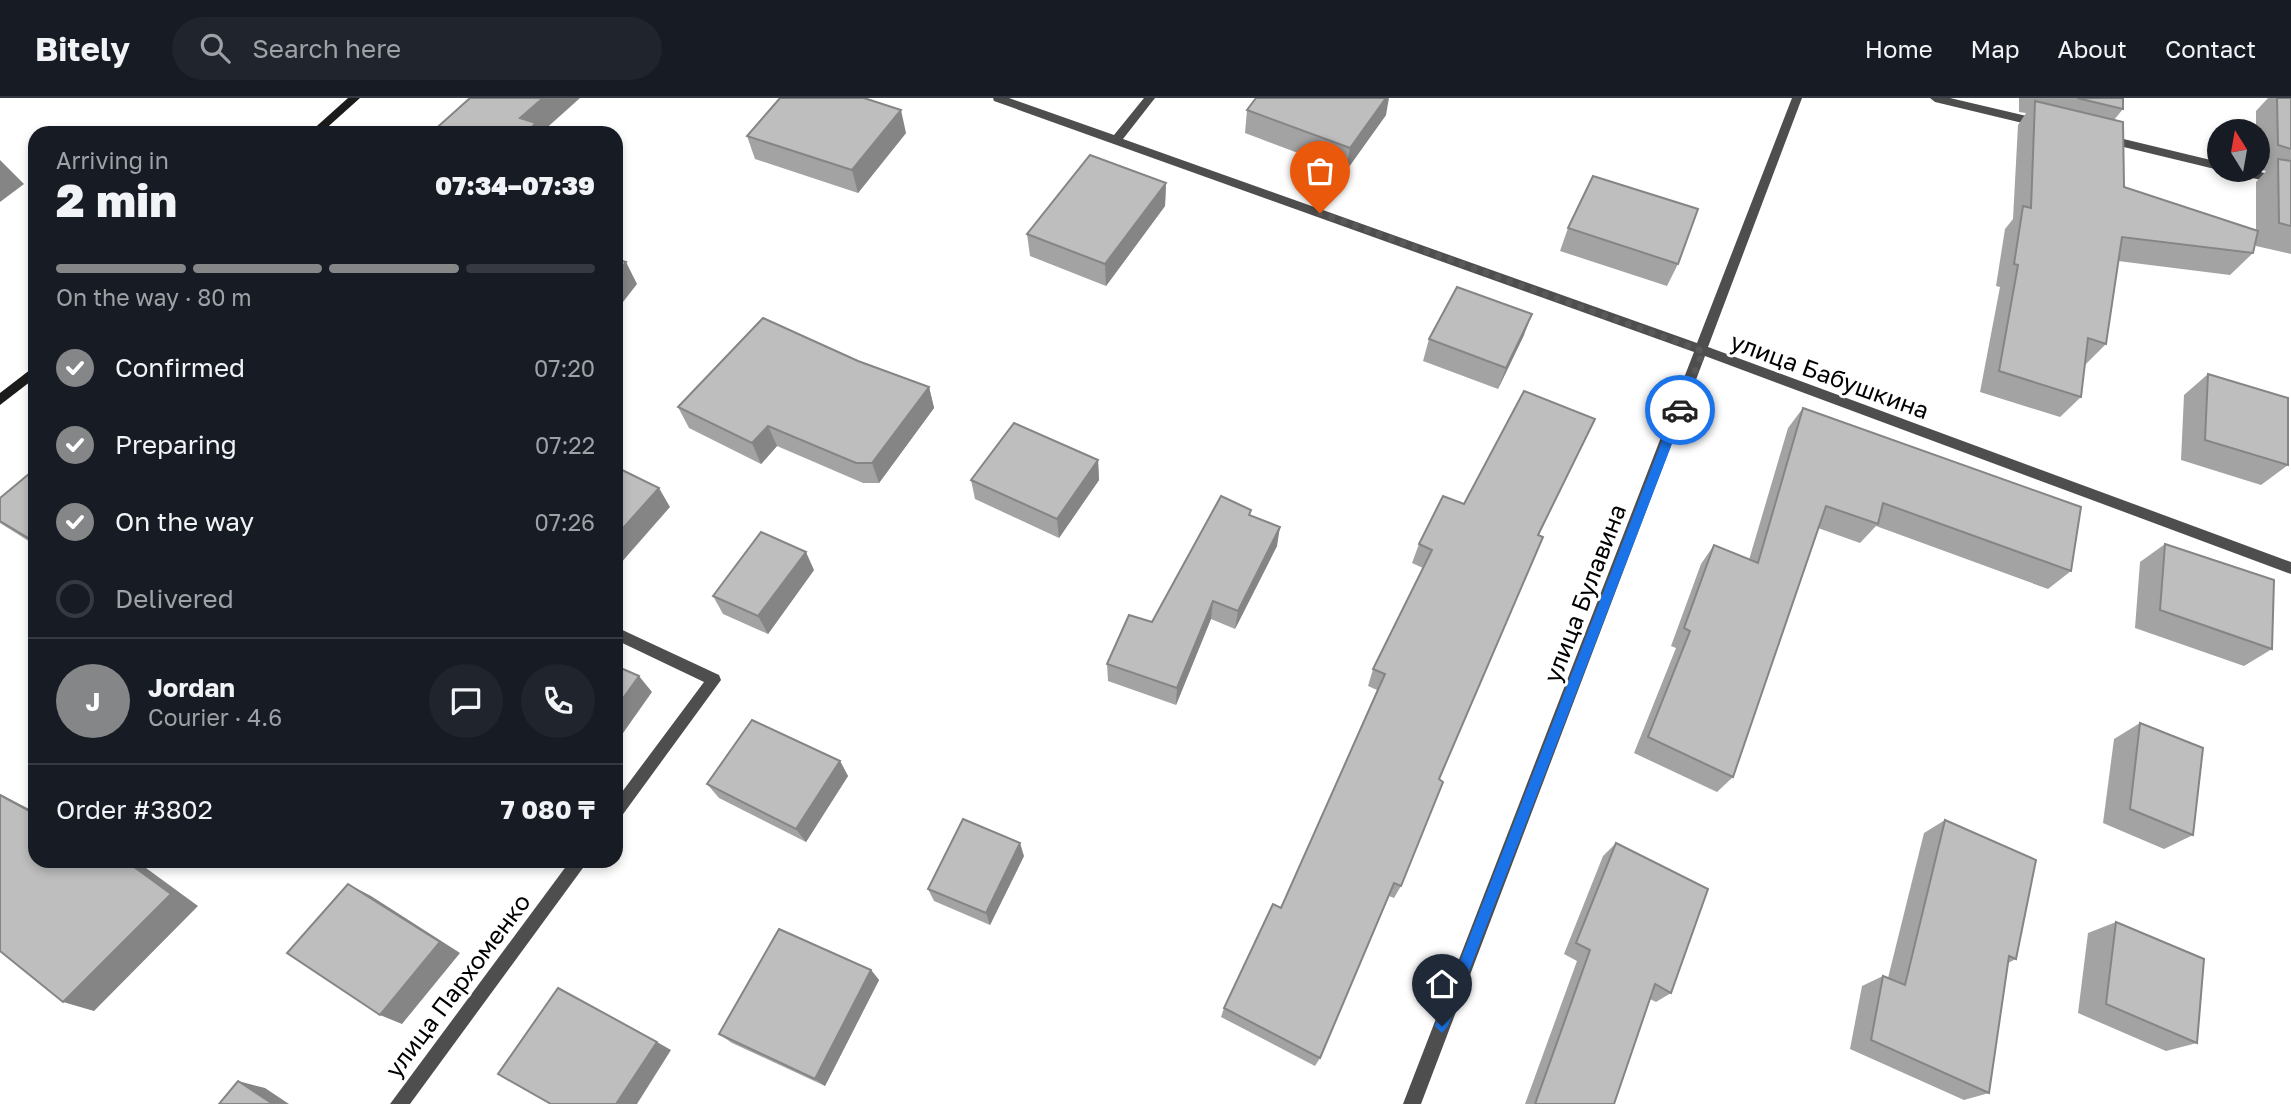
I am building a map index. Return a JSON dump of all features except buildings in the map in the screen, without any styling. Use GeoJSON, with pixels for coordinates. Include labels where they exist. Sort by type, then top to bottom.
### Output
{"type":"FeatureCollection","features":[{"type":"Feature","properties":{"kind":"street"},"geometry":{"type":"LineString","coordinates":[[322,126],[355,98]]}},
{"type":"Feature","properties":{"kind":"street"},"geometry":{"type":"LineString","coordinates":[[0,400],[28,377]]}},
{"type":"Feature","properties":{"kind":"lane","name":"улица Бабушкина"},"geometry":{"type":"LineString","coordinates":[[998,98],[1703,351],[2291,568]]}},
{"type":"Feature","properties":{"kind":"lane"},"geometry":{"type":"LineString","coordinates":[[1116,140],[1150,98]]}},
{"type":"Feature","properties":{"kind":"lane","name":"улица Булавина"},"geometry":{"type":"LineString","coordinates":[[1412,1104],[1703,351],[1797,98]]}},
{"type":"Feature","properties":{"kind":"lane"},"geometry":{"type":"LineString","coordinates":[[1935,98],[2057,127]]}},
{"type":"Feature","properties":{"kind":"lane"},"geometry":{"type":"LineString","coordinates":[[2097,137],[2207,163]]}},
{"type":"Feature","properties":{"kind":"lane"},"geometry":{"type":"LineString","coordinates":[[2270,178],[2291,183]]}},
{"type":"Feature","properties":{"kind":"lane"},"geometry":{"type":"LineString","coordinates":[[623,636],[714,680],[623,803]]}},
{"type":"Feature","properties":{"kind":"lane","name":"улица Пархоменко"},"geometry":{"type":"LineString","coordinates":[[400,1104],[575,868]]}},
{"type":"Feature","properties":{"kind":"way so far"},"geometry":{"type":"LineString","coordinates":[[1320,213],[1703,351],[1680,410]]}},
{"type":"Feature","properties":{"kind":"route"},"geometry":{"type":"LineString","coordinates":[[1442,1026],[1680,410]]}}]}
